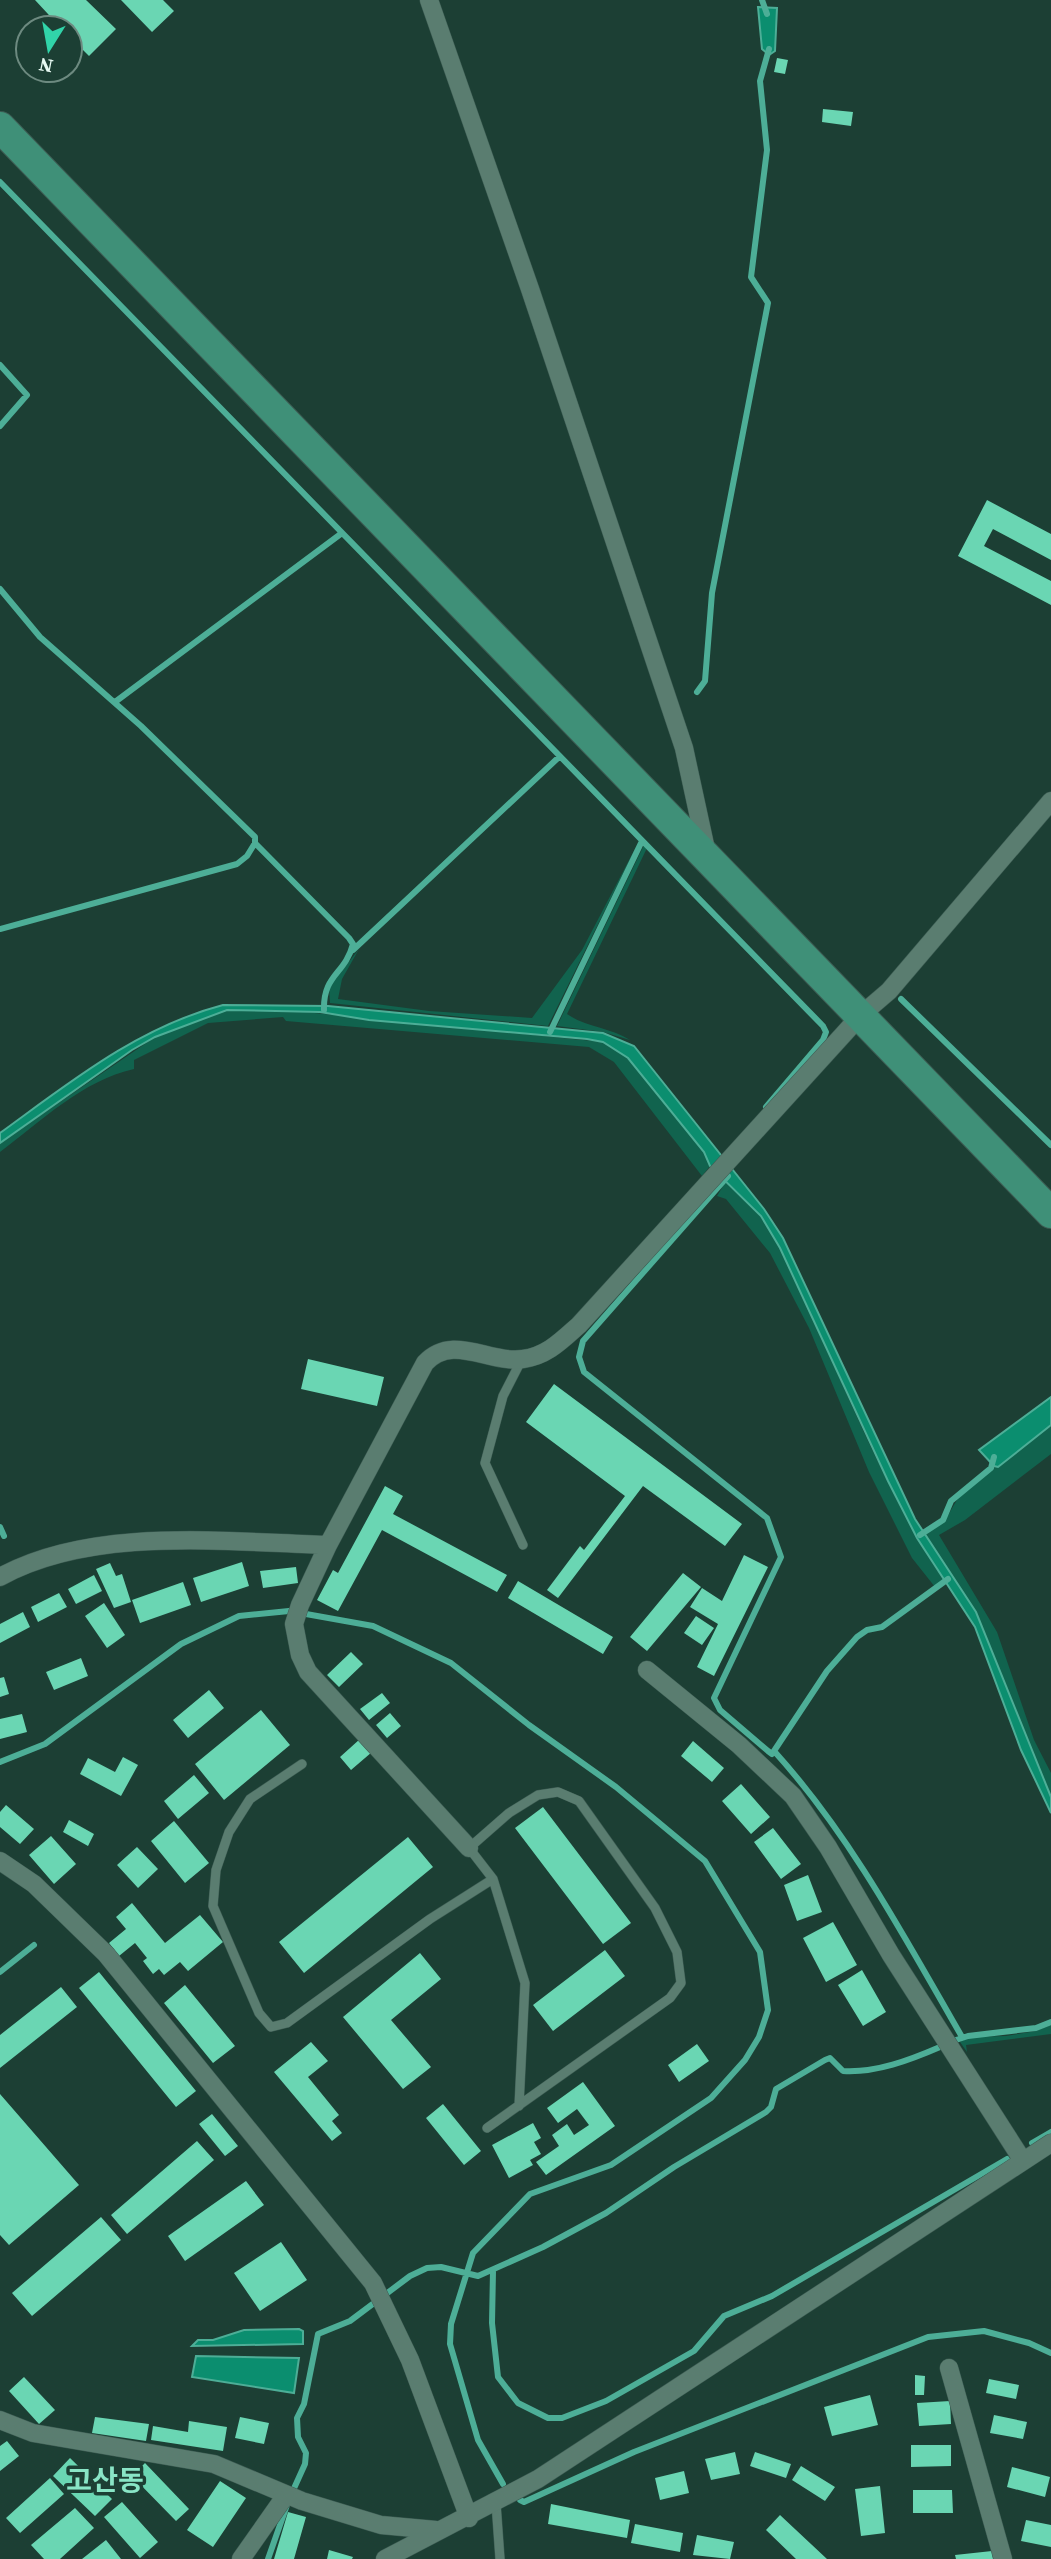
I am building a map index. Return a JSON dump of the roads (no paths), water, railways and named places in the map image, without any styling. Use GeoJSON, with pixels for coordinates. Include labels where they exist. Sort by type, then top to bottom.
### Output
{"type":"FeatureCollection","features":[{"type":"Feature","properties":{"kind":"main road"},"geometry":{"type":"LineString","coordinates":[[0,127],[1051,1213]]}},
{"type":"Feature","properties":{"kind":"street"},"geometry":{"type":"LineString","coordinates":[[429,0],[530,289],[684,748],[708,858]]}},
{"type":"Feature","properties":{"kind":"street"},"geometry":{"type":"LineString","coordinates":[[470,1848],[308,1672],[300,1655],[294,1624],[328,1545],[425,1363],[435,1352],[450,1348],[522,1359],[549,1351],[579,1325],[860,1015],[889,991],[1051,801]]}},
{"type":"Feature","properties":{"kind":"street"},"geometry":{"type":"LineString","coordinates":[[0,1577],[42,1559],[110,1545],[189,1541],[328,1545]]}},
{"type":"Feature","properties":{"kind":"street"},"geometry":{"type":"LineString","coordinates":[[647,1670],[739,1745],[793,1796],[828,1847],[891,1955],[1023,2161]]}},
{"type":"Feature","properties":{"kind":"street"},"geometry":{"type":"LineString","coordinates":[[0,1861],[34,1884],[106,1954],[373,2283],[411,2360],[469,2518]]}},
{"type":"Feature","properties":{"kind":"street"},"geometry":{"type":"LineString","coordinates":[[385,2559],[436,2530],[469,2518],[538,2479],[873,2256],[1051,2143]]}},
{"type":"Feature","properties":{"kind":"street"},"geometry":{"type":"LineString","coordinates":[[949,2368],[1003,2559]]}},
{"type":"Feature","properties":{"kind":"street"},"geometry":{"type":"LineString","coordinates":[[0,2420],[33,2433],[214,2465],[286,2495],[381,2525],[436,2530]]}},
{"type":"Feature","properties":{"kind":"street"},"geometry":{"type":"LineString","coordinates":[[241,2559],[286,2495]]}},
{"type":"Feature","properties":{"kind":"lane"},"geometry":{"type":"LineString","coordinates":[[522,1359],[503,1396],[485,1463],[523,1545]]}},
{"type":"Feature","properties":{"kind":"lane"},"geometry":{"type":"LineString","coordinates":[[302,1764],[250,1799],[229,1832],[216,1870],[213,1906],[259,2013],[271,2027],[287,2023],[430,1919],[493,1879]]}},
{"type":"Feature","properties":{"kind":"lane"},"geometry":{"type":"LineString","coordinates":[[487,2128],[519,2106],[670,1998],[681,1983],[677,1952],[655,1908],[579,1801],[558,1793],[538,1796],[509,1813],[470,1848],[493,1879],[525,1983],[519,2106]]}},
{"type":"Feature","properties":{"kind":"lane"},"geometry":{"type":"LineString","coordinates":[[496,2503],[500,2559]]}},
{"type":"Feature","properties":{"kind":"waterway"},"geometry":{"type":"LineString","coordinates":[[762,0],[767,14]]}},
{"type":"Feature","properties":{"kind":"waterway"},"geometry":{"type":"LineString","coordinates":[[697,692],[705,681],[712,593],[768,303],[751,277],[767,150],[760,81],[769,49]]}},
{"type":"Feature","properties":{"kind":"waterway"},"geometry":{"type":"LineString","coordinates":[[0,182],[823,1026],[826,1032],[823,1040],[766,1107]]}},
{"type":"Feature","properties":{"kind":"waterway"},"geometry":{"type":"LineString","coordinates":[[0,365],[27,395],[0,426]]}},
{"type":"Feature","properties":{"kind":"waterway"},"geometry":{"type":"LineString","coordinates":[[115,702],[342,533]]}},
{"type":"Feature","properties":{"kind":"waterway"},"geometry":{"type":"LineString","coordinates":[[0,589],[40,637],[141,726],[255,837],[255,843],[349,938],[353,944],[327,989],[324,1010]]}},
{"type":"Feature","properties":{"kind":"waterway"},"geometry":{"type":"LineString","coordinates":[[353,950],[559,757]]}},
{"type":"Feature","properties":{"kind":"waterway"},"geometry":{"type":"LineString","coordinates":[[550,1032],[642,841]]}},
{"type":"Feature","properties":{"kind":"waterway"},"geometry":{"type":"LineString","coordinates":[[0,929],[237,864],[247,856],[255,843]]}},
{"type":"Feature","properties":{"kind":"waterway"},"geometry":{"type":"LineString","coordinates":[[901,999],[1051,1145]]}},
{"type":"Feature","properties":{"kind":"waterway"},"geometry":{"type":"LineString","coordinates":[[728,1176],[583,1341],[579,1357],[584,1372],[767,1518],[781,1557],[714,1698],[720,1710],[768,1751],[772,1754],[774,1751],[828,1818],[876,1889],[962,2037]]}},
{"type":"Feature","properties":{"kind":"waterway"},"geometry":{"type":"LineString","coordinates":[[920,1535],[943,1520],[951,1501],[991,1468],[994,1457]]}},
{"type":"Feature","properties":{"kind":"waterway"},"geometry":{"type":"LineString","coordinates":[[0,1527],[4,1536]]}},
{"type":"Feature","properties":{"kind":"waterway"},"geometry":{"type":"LineString","coordinates":[[774,1751],[827,1671],[857,1637],[867,1630],[882,1627],[948,1579]]}},
{"type":"Feature","properties":{"kind":"waterway"},"geometry":{"type":"LineString","coordinates":[[0,1762],[45,1744],[181,1644],[239,1616],[289,1611]]}},
{"type":"Feature","properties":{"kind":"waterway"},"geometry":{"type":"LineString","coordinates":[[306,1614],[373,1626],[451,1663],[529,1725],[616,1787],[705,1861],[760,1952],[768,2010],[759,2037],[745,2060],[711,2098],[611,2165],[530,2194],[473,2253],[451,2324],[450,2344],[478,2440],[503,2484]]}},
{"type":"Feature","properties":{"kind":"waterway"},"geometry":{"type":"LineString","coordinates":[[0,1972],[34,1945]]}},
{"type":"Feature","properties":{"kind":"waterway"},"geometry":{"type":"LineString","coordinates":[[956,2040],[968,2036],[1036,2028],[1051,2022]]}},
{"type":"Feature","properties":{"kind":"waterway"},"geometry":{"type":"LineString","coordinates":[[291,2495],[305,2464],[306,2453],[298,2437],[297,2418],[304,2404],[318,2334],[350,2321],[410,2276],[427,2268],[441,2267],[478,2276],[543,2247],[606,2213],[674,2167],[766,2112],[771,2107],[776,2089],[825,2060],[830,2058],[843,2071],[868,2070],[905,2061],[940,2047]]}},
{"type":"Feature","properties":{"kind":"waterway"},"geometry":{"type":"LineString","coordinates":[[1032,2143],[1051,2132]]}},
{"type":"Feature","properties":{"kind":"waterway"},"geometry":{"type":"LineString","coordinates":[[493,2271],[492,2323],[498,2377],[518,2403],[548,2418],[562,2418],[606,2401],[694,2351],[724,2316],[772,2296],[1007,2159]]}},
{"type":"Feature","properties":{"kind":"waterway"},"geometry":{"type":"LineString","coordinates":[[520,2500],[524,2502],[634,2452],[928,2337],[984,2331],[1029,2343],[1051,2353]]}},
{"type":"Feature","properties":{"kind":"waterway"},"geometry":{"type":"LineString","coordinates":[[268,2559],[287,2505]]}},
{"type":"Feature","properties":{"kind":"district","name":"고산동"},"geometry":{"type":"Point","coordinates":[105,2480]}}]}
